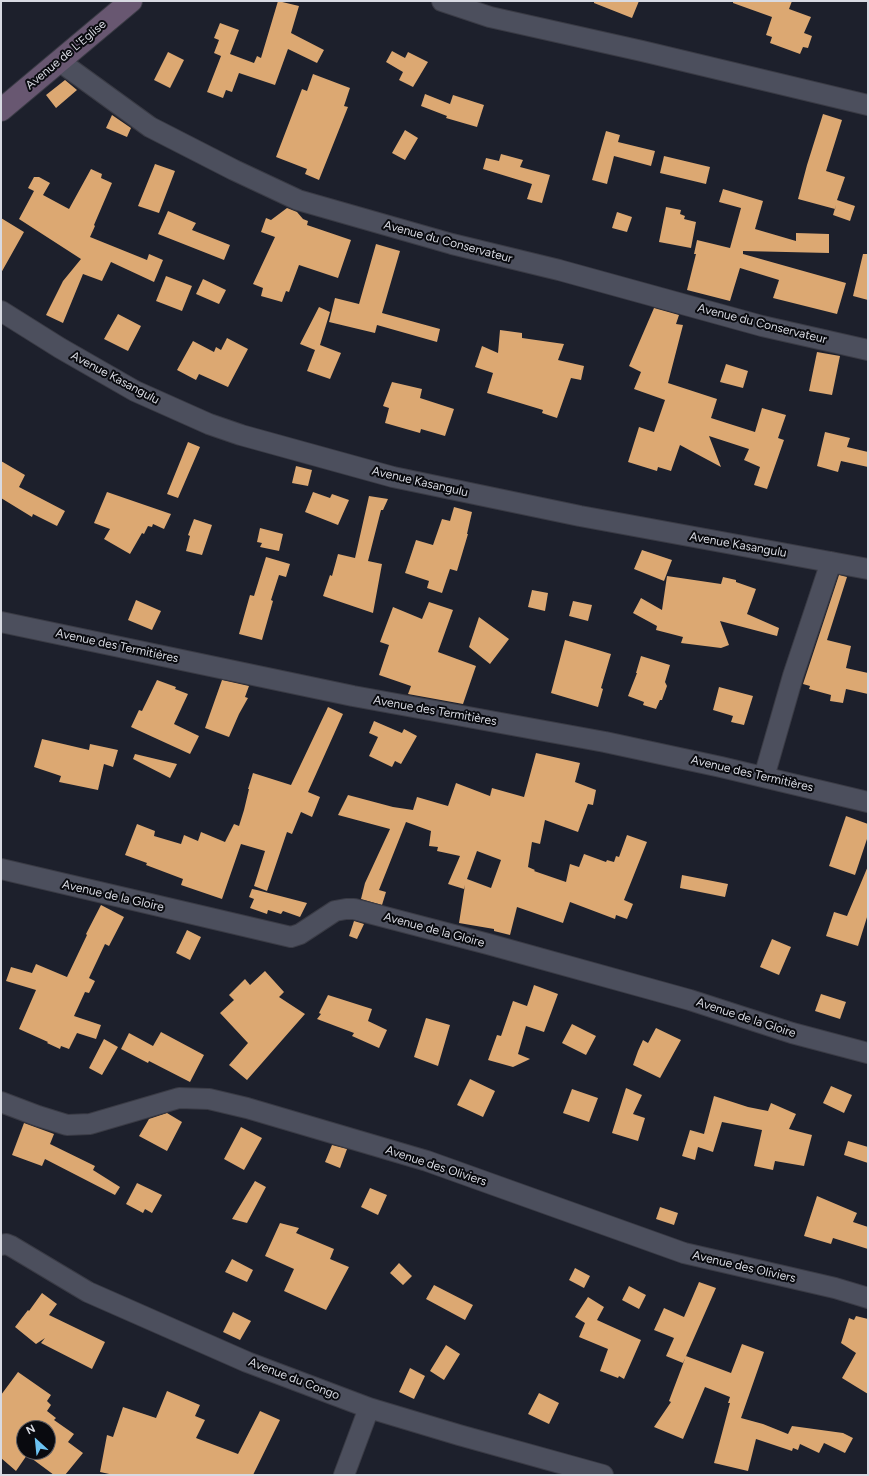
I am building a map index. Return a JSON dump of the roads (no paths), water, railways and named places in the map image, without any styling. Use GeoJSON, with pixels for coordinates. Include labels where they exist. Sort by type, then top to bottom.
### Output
{"type":"FeatureCollection","features":[{"type":"Feature","properties":{"kind":"street","name":"Avenue de L'Eglise"},"geometry":{"type":"LineString","coordinates":[[1,110],[131,1]]}},
{"type":"Feature","properties":{"kind":"street"},"geometry":{"type":"LineString","coordinates":[[442,1],[490,17],[868,105]]}},
{"type":"Feature","properties":{"kind":"street","name":"Avenue du Conservateur"},"geometry":{"type":"LineString","coordinates":[[59,61],[150,127],[234,170],[298,200],[452,244],[559,270],[762,326],[868,350]]}},
{"type":"Feature","properties":{"kind":"street","name":"Avenue Kasangulu"},"geometry":{"type":"LineString","coordinates":[[1,311],[60,348],[135,391],[209,424],[241,435],[393,477],[580,516],[868,569]]}},
{"type":"Feature","properties":{"kind":"street"},"geometry":{"type":"LineString","coordinates":[[764,777],[795,669],[831,562]]}},
{"type":"Feature","properties":{"kind":"street","name":"Avenue des Termitières"},"geometry":{"type":"LineString","coordinates":[[1,622],[353,696],[605,742],[764,777],[868,802]]}},
{"type":"Feature","properties":{"kind":"street","name":"Avenue de la Gloire"},"geometry":{"type":"LineString","coordinates":[[1,870],[291,937],[300,934],[335,911],[354,909],[488,944],[690,1000],[792,1033],[868,1053]]}},
{"type":"Feature","properties":{"kind":"street","name":"Avenue des Oliviers"},"geometry":{"type":"LineString","coordinates":[[1,1102],[67,1125],[90,1124],[179,1098],[209,1099],[248,1108],[427,1161],[684,1253],[835,1288],[868,1298]]}},
{"type":"Feature","properties":{"kind":"street","name":"Avenue du Congo"},"geometry":{"type":"LineString","coordinates":[[1,1245],[6,1244],[11,1246],[88,1292],[247,1362],[369,1408],[602,1475]]}},
{"type":"Feature","properties":{"kind":"street"},"geometry":{"type":"LineString","coordinates":[[344,1475],[369,1408]]}}]}
